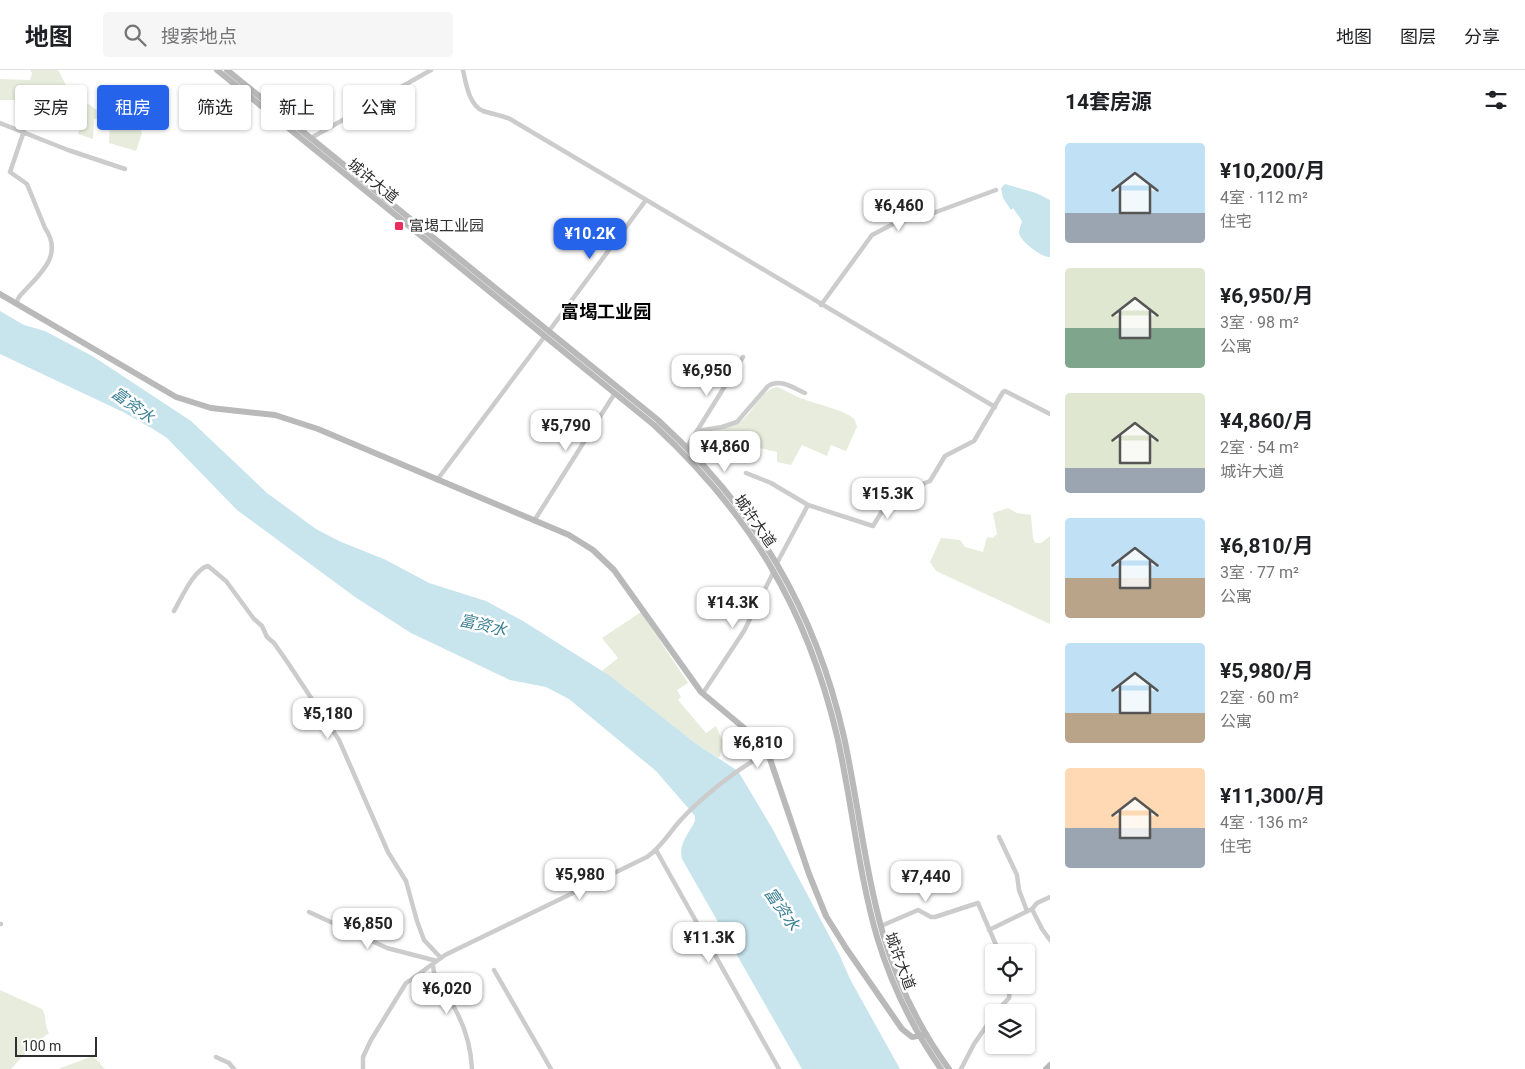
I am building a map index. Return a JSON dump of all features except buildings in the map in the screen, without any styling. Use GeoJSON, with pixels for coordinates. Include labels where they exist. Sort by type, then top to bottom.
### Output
{"type":"FeatureCollection","features":[{"type":"Feature","properties":{"kind":"main road","name":"城许大道"},"geometry":{"type":"LineString","coordinates":[[217,70],[547,334],[658,420],[687,447],[740,507],[777,563],[806,620],[822,659],[848,758],[881,926],[898,978],[923,1035],[949,1069]]}},
{"type":"Feature","properties":{"kind":"main road","name":"城许大道"},"geometry":{"type":"LineString","coordinates":[[227,70],[547,334],[665,435],[711,482],[746,527],[774,571],[800,622],[821,678],[837,738],[877,936],[892,980],[941,1069]]}},
{"type":"Feature","properties":{"kind":"main road"},"geometry":{"type":"LineString","coordinates":[[0,294],[176,397],[212,408],[265,414],[301,423],[335,435],[578,540],[593,550],[621,578],[694,683],[750,733],[768,753],[808,874],[832,927],[902,1029],[912,1037],[923,1035]]}},
{"type":"Feature","properties":{"kind":"main road"},"geometry":{"type":"LineString","coordinates":[[1046,1069],[1050,1064]]}},
{"type":"Feature","properties":{"kind":"street"},"geometry":{"type":"LineString","coordinates":[[311,138],[431,70]]}},
{"type":"Feature","properties":{"kind":"street"},"geometry":{"type":"LineString","coordinates":[[463,70],[471,98],[478,108],[485,112],[498,114],[510,119],[995,407]]}},
{"type":"Feature","properties":{"kind":"street"},"geometry":{"type":"LineString","coordinates":[[0,122],[68,150],[125,169]]}},
{"type":"Feature","properties":{"kind":"street"},"geometry":{"type":"LineString","coordinates":[[16,303],[47,264],[53,247],[50,234],[45,228],[27,184],[10,172],[24,131]]}},
{"type":"Feature","properties":{"kind":"street"},"geometry":{"type":"LineString","coordinates":[[821,304],[872,235],[895,223],[936,212],[996,190]]}},
{"type":"Feature","properties":{"kind":"street"},"geometry":{"type":"LineString","coordinates":[[437,480],[646,200]]}},
{"type":"Feature","properties":{"kind":"street"},"geometry":{"type":"LineString","coordinates":[[687,447],[743,357]]}},
{"type":"Feature","properties":{"kind":"street"},"geometry":{"type":"LineString","coordinates":[[697,430],[722,427],[737,422],[768,386],[773,383],[780,382],[805,393]]}},
{"type":"Feature","properties":{"kind":"street"},"geometry":{"type":"LineString","coordinates":[[746,473],[771,483],[808,505],[872,526],[881,513],[905,491],[930,482],[944,456],[974,441],[1003,392],[1005,391],[1050,414]]}},
{"type":"Feature","properties":{"kind":"street"},"geometry":{"type":"LineString","coordinates":[[534,521],[614,393]]}},
{"type":"Feature","properties":{"kind":"street"},"geometry":{"type":"LineString","coordinates":[[777,563],[808,505]]}},
{"type":"Feature","properties":{"kind":"street"},"geometry":{"type":"LineString","coordinates":[[174,611],[201,568],[208,566],[226,581],[254,619],[262,626],[265,634],[283,656],[339,740],[388,852],[406,881],[416,922],[437,961],[434,979],[456,1010],[468,1041],[472,1058],[472,1069]]}},
{"type":"Feature","properties":{"kind":"street"},"geometry":{"type":"LineString","coordinates":[[703,693],[744,631],[774,571]]}},
{"type":"Feature","properties":{"kind":"street"},"geometry":{"type":"LineString","coordinates":[[362,1069],[363,1057],[371,1040],[406,983],[437,961],[635,864],[656,850],[689,812],[739,770],[756,758],[768,753]]}},
{"type":"Feature","properties":{"kind":"street"},"geometry":{"type":"LineString","coordinates":[[999,836],[1017,875],[1019,890],[1050,940]]}},
{"type":"Feature","properties":{"kind":"street"},"geometry":{"type":"LineString","coordinates":[[656,850],[779,1069]]}},
{"type":"Feature","properties":{"kind":"street"},"geometry":{"type":"LineString","coordinates":[[989,930],[1030,910],[1037,902],[1050,896]]}},
{"type":"Feature","properties":{"kind":"street"},"geometry":{"type":"LineString","coordinates":[[881,926],[918,910],[934,917],[978,902],[995,944]]}},
{"type":"Feature","properties":{"kind":"street"},"geometry":{"type":"LineString","coordinates":[[309,912],[387,948],[437,961]]}},
{"type":"Feature","properties":{"kind":"street"},"geometry":{"type":"LineString","coordinates":[[494,970],[551,1069]]}},
{"type":"Feature","properties":{"kind":"street"},"geometry":{"type":"LineString","coordinates":[[961,1069],[985,1028]]}},
{"type":"Feature","properties":{"kind":"street"},"geometry":{"type":"LineString","coordinates":[[216,1057],[229,1063],[234,1069]]}},
{"type":"Feature","properties":{"kind":"green space"},"geometry":{"type":"Polygon","coordinates":[[[30,70],[58,70],[66,85],[15,85],[15,100],[0,100],[0,79],[30,80],[32,73],[30,70]]]}},
{"type":"Feature","properties":{"kind":"green space"},"geometry":{"type":"Polygon","coordinates":[[[89,104],[97,109],[97,119],[94,119],[93,139],[78,134],[79,130],[87,130],[87,105],[89,104]]]}},
{"type":"Feature","properties":{"kind":"green space"},"geometry":{"type":"Polygon","coordinates":[[[110,130],[141,130],[142,133],[136,151],[109,143],[110,130]]]}},
{"type":"Feature","properties":{"kind":"green space"},"geometry":{"type":"Polygon","coordinates":[[[776,387],[795,396],[844,413],[854,419],[857,427],[846,451],[831,445],[827,456],[802,445],[791,465],[777,462],[777,452],[747,445],[749,438],[732,432],[726,442],[714,437],[704,457],[695,449],[704,437],[711,432],[740,422],[765,393],[776,387]]]}},
{"type":"Feature","properties":{"kind":"green space"},"geometry":{"type":"Polygon","coordinates":[[[1008,508],[1017,513],[1031,515],[1035,543],[1041,543],[1050,536],[1050,624],[936,571],[930,562],[941,538],[960,540],[965,547],[983,552],[987,537],[993,538],[997,534],[993,513],[1008,508]]]}},
{"type":"Feature","properties":{"kind":"green space"},"geometry":{"type":"Polygon","coordinates":[[[641,612],[688,683],[677,690],[681,697],[678,700],[706,733],[716,726],[724,744],[719,758],[695,743],[602,671],[618,658],[602,638],[641,612]]]}},
{"type":"Feature","properties":{"kind":"green space"},"geometry":{"type":"Polygon","coordinates":[[[0,990],[42,1009],[49,1033],[32,1046],[11,1069],[0,1069],[0,990]]]}},
{"type":"Feature","properties":{"kind":"green space"},"geometry":{"type":"Polygon","coordinates":[[[93,1056],[105,1069],[58,1069],[93,1056]]]}},
{"type":"Feature","properties":{"kind":"water"},"geometry":{"type":"Polygon","coordinates":[[[1005,184],[1036,193],[1050,200],[1050,257],[1037,252],[1020,236],[1019,232],[1022,221],[1003,198],[1001,188],[1005,184]]]}},
{"type":"Feature","properties":{"kind":"water","name":"富资水"},"geometry":{"type":"Polygon","coordinates":[[[0,311],[24,325],[45,331],[94,357],[191,421],[267,493],[316,529],[339,541],[386,560],[429,583],[486,601],[523,621],[610,676],[695,743],[738,771],[772,828],[840,956],[850,979],[900,1069],[802,1069],[682,859],[683,843],[695,821],[695,816],[656,771],[569,699],[546,687],[510,680],[411,633],[355,597],[237,510],[167,438],[153,429],[123,412],[0,354],[0,311]]]}},
{"type":"Feature","properties":{"kind":"place","name":"富堨工业园"},"geometry":{"type":"Point","coordinates":[399,226]}},
{"type":"Feature","properties":{"kind":"district","name":"富堨工业园"},"geometry":{"type":"Point","coordinates":[606,311]}}]}
